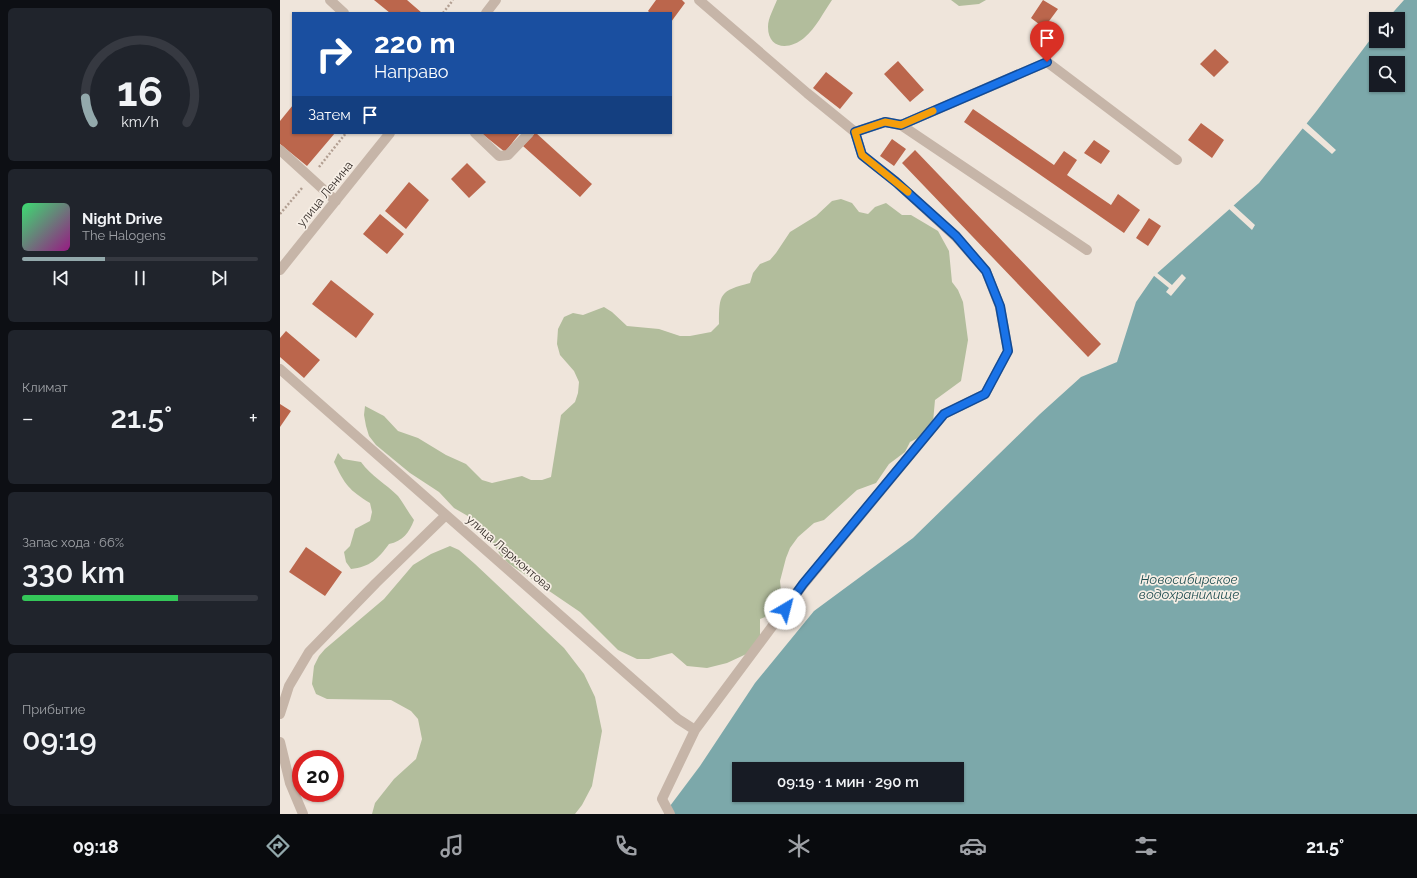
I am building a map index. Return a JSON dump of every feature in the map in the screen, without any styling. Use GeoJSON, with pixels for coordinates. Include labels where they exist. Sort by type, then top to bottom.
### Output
{"type":"FeatureCollection","features":[{"type":"Feature","properties":{"kind":"street"},"geometry":{"type":"LineString","coordinates":[[330,0],[343,12]]}},
{"type":"Feature","properties":{"kind":"street"},"geometry":{"type":"LineString","coordinates":[[487,12],[496,0]]}},
{"type":"Feature","properties":{"kind":"street"},"geometry":{"type":"LineString","coordinates":[[670,814],[662,800],[695,730],[803,584],[944,414],[985,394],[1008,351],[1000,306],[986,271],[956,236],[896,182],[862,155],[855,132],[807,93],[699,0]]}},
{"type":"Feature","properties":{"kind":"street"},"geometry":{"type":"LineString","coordinates":[[901,125],[1047,62],[1177,160]]}},
{"type":"Feature","properties":{"kind":"street"},"geometry":{"type":"LineString","coordinates":[[855,132],[885,122],[901,125],[1087,250]]}},
{"type":"Feature","properties":{"kind":"street","name":"улица Ленина"},"geometry":{"type":"LineString","coordinates":[[280,270],[389,134]]}},
{"type":"Feature","properties":{"kind":"street"},"geometry":{"type":"LineString","coordinates":[[476,134],[499,156],[508,155],[528,134]]}},
{"type":"Feature","properties":{"kind":"street"},"geometry":{"type":"LineString","coordinates":[[280,150],[336,200]]}},
{"type":"Feature","properties":{"kind":"street","name":"улица Лермонтова"},"geometry":{"type":"LineString","coordinates":[[280,369],[678,719],[695,730]]}},
{"type":"Feature","properties":{"kind":"street"},"geometry":{"type":"LineString","coordinates":[[280,714],[282,703],[289,686],[309,652],[376,582],[446,515]]}},
{"type":"Feature","properties":{"kind":"street"},"geometry":{"type":"LineString","coordinates":[[280,742],[290,783],[302,814]]}},
{"type":"Feature","properties":{"kind":"path"},"geometry":{"type":"LineString","coordinates":[[444,12],[453,0]]}},
{"type":"Feature","properties":{"kind":"green space"},"geometry":{"type":"Polygon","coordinates":[[[777,0],[832,0],[816,25],[804,38],[792,45],[781,46],[772,40],[769,35],[768,27],[771,13],[777,0]]]}},
{"type":"Feature","properties":{"kind":"green space"},"geometry":{"type":"Polygon","coordinates":[[[951,0],[986,0],[979,4],[959,6],[951,0]]]}},
{"type":"Feature","properties":{"kind":"green space"},"geometry":{"type":"Polygon","coordinates":[[[841,199],[852,203],[859,212],[868,214],[875,207],[886,203],[902,215],[911,215],[938,231],[949,251],[952,282],[958,290],[963,302],[968,340],[961,381],[935,400],[933,422],[928,433],[910,442],[905,452],[889,464],[876,483],[857,490],[824,520],[814,523],[798,537],[790,548],[780,581],[782,601],[780,611],[760,619],[760,641],[755,650],[727,663],[707,668],[687,666],[672,653],[649,659],[637,659],[618,650],[580,612],[508,563],[501,556],[481,525],[454,508],[439,492],[410,473],[376,445],[369,436],[364,415],[365,406],[384,416],[398,431],[418,438],[446,455],[466,464],[482,480],[492,483],[522,476],[531,480],[542,480],[551,477],[561,415],[575,402],[579,382],[574,371],[560,355],[557,344],[558,329],[564,317],[573,313],[583,315],[604,307],[612,312],[627,326],[659,329],[680,336],[690,336],[711,332],[719,324],[720,306],[723,295],[732,288],[750,283],[753,273],[760,264],[770,260],[790,232],[816,216],[832,201],[841,199]]]}},
{"type":"Feature","properties":{"kind":"green space"},"geometry":{"type":"Polygon","coordinates":[[[338,453],[343,459],[361,462],[369,472],[398,496],[414,520],[410,529],[402,539],[389,544],[377,558],[368,564],[351,569],[346,562],[344,552],[350,546],[355,529],[370,521],[372,512],[370,503],[352,490],[341,476],[334,462],[338,453]]]}},
{"type":"Feature","properties":{"kind":"green space"},"geometry":{"type":"Polygon","coordinates":[[[450,546],[459,550],[475,564],[564,648],[584,674],[595,697],[602,731],[592,786],[582,805],[575,814],[372,814],[375,803],[394,779],[416,759],[422,739],[418,719],[411,711],[391,700],[327,699],[316,694],[312,684],[314,666],[319,656],[325,649],[384,599],[413,565],[431,554],[450,546]]]}},
{"type":"Feature","properties":{"kind":"water","name":"Новосибирское водохранилище"},"geometry":{"type":"Polygon","coordinates":[[[1404,0],[1417,0],[1417,814],[664,814],[700,766],[755,683],[814,611],[913,538],[1040,414],[1081,377],[1117,362],[1136,302],[1154,276],[1259,183],[1315,113],[1369,41],[1369,48],[1405,48],[1405,12],[1393,12],[1404,0]]]}},
{"type":"Feature","properties":{"kind":"pier"},"geometry":{"type":"Polygon","coordinates":[[[1305,122],[1336,150],[1332,154],[1301,127],[1305,122]]]}},
{"type":"Feature","properties":{"kind":"pier"},"geometry":{"type":"Polygon","coordinates":[[[1232,204],[1255,225],[1252,230],[1228,208],[1232,204]]]}},
{"type":"Feature","properties":{"kind":"pier"},"geometry":{"type":"Polygon","coordinates":[[[1156,272],[1172,285],[1182,274],[1186,278],[1171,296],[1166,292],[1169,288],[1153,275],[1156,272]]]}},
{"type":"Feature","properties":{"kind":"building"},"geometry":{"type":"Polygon","coordinates":[[[374,0],[407,0],[421,12],[389,12],[374,0]]]}},
{"type":"Feature","properties":{"kind":"building"},"geometry":{"type":"Polygon","coordinates":[[[656,0],[682,0],[685,3],[672,21],[672,12],[648,11],[656,0]]]}},
{"type":"Feature","properties":{"kind":"building"},"geometry":{"type":"Polygon","coordinates":[[[1043,0],[1058,9],[1044,28],[1031,18],[1043,0]]]}},
{"type":"Feature","properties":{"kind":"building"},"geometry":{"type":"Polygon","coordinates":[[[1215,49],[1229,62],[1214,77],[1200,64],[1215,49]]]}},
{"type":"Feature","properties":{"kind":"building"},"geometry":{"type":"Polygon","coordinates":[[[898,61],[924,90],[910,102],[884,74],[898,61]]]}},
{"type":"Feature","properties":{"kind":"building"},"geometry":{"type":"Polygon","coordinates":[[[826,72],[853,93],[840,109],[813,88],[826,72]]]}},
{"type":"Feature","properties":{"kind":"building"},"geometry":{"type":"Polygon","coordinates":[[[292,106],[292,134],[334,134],[307,166],[280,144],[280,121],[292,106]]]}},
{"type":"Feature","properties":{"kind":"building"},"geometry":{"type":"Polygon","coordinates":[[[973,109],[1054,165],[1064,151],[1077,160],[1067,175],[1111,205],[1118,194],[1140,210],[1124,233],[964,122],[973,109]]]}},
{"type":"Feature","properties":{"kind":"building"},"geometry":{"type":"Polygon","coordinates":[[[1201,123],[1224,140],[1212,158],[1188,140],[1201,123]]]}},
{"type":"Feature","properties":{"kind":"building"},"geometry":{"type":"Polygon","coordinates":[[[482,134],[519,134],[505,152],[482,134]]]}},
{"type":"Feature","properties":{"kind":"building"},"geometry":{"type":"Polygon","coordinates":[[[534,134],[537,134],[592,184],[580,197],[523,146],[534,134]]]}},
{"type":"Feature","properties":{"kind":"building"},"geometry":{"type":"Polygon","coordinates":[[[892,139],[906,149],[894,166],[880,156],[892,139]]]}},
{"type":"Feature","properties":{"kind":"building"},"geometry":{"type":"Polygon","coordinates":[[[1094,140],[1110,151],[1101,164],[1084,153],[1094,140]]]}},
{"type":"Feature","properties":{"kind":"building"},"geometry":{"type":"Polygon","coordinates":[[[915,150],[1101,344],[1088,357],[902,163],[915,150]]]}},
{"type":"Feature","properties":{"kind":"building"},"geometry":{"type":"Polygon","coordinates":[[[467,163],[486,182],[469,198],[451,179],[467,163]]]}},
{"type":"Feature","properties":{"kind":"building"},"geometry":{"type":"Polygon","coordinates":[[[409,182],[429,200],[406,229],[385,211],[409,182]]]}},
{"type":"Feature","properties":{"kind":"building"},"geometry":{"type":"Polygon","coordinates":[[[380,214],[404,234],[387,254],[363,234],[380,214]]]}},
{"type":"Feature","properties":{"kind":"building"},"geometry":{"type":"Polygon","coordinates":[[[1149,218],[1161,226],[1148,246],[1136,238],[1149,218]]]}},
{"type":"Feature","properties":{"kind":"building"},"geometry":{"type":"Polygon","coordinates":[[[331,280],[374,314],[356,338],[312,304],[331,280]]]}},
{"type":"Feature","properties":{"kind":"building"},"geometry":{"type":"Polygon","coordinates":[[[286,331],[320,360],[304,378],[280,357],[280,338],[286,331]]]}},
{"type":"Feature","properties":{"kind":"building"},"geometry":{"type":"Polygon","coordinates":[[[280,404],[291,411],[280,427],[280,404]]]}},
{"type":"Feature","properties":{"kind":"building"},"geometry":{"type":"Polygon","coordinates":[[[306,547],[342,572],[325,596],[289,572],[306,547]]]}},
{"type":"Feature","properties":{"kind":"slow traffic"},"geometry":{"type":"LineString","coordinates":[[908,192],[862,155],[855,132],[885,122],[901,125],[933,111]]}},
{"type":"Feature","properties":{"kind":"route"},"geometry":{"type":"LineString","coordinates":[[785,609],[803,584],[944,414],[985,394],[1008,351],[1000,306],[986,271],[956,236],[896,182],[862,155],[855,132],[885,122],[901,125],[1047,62]]}}]}
